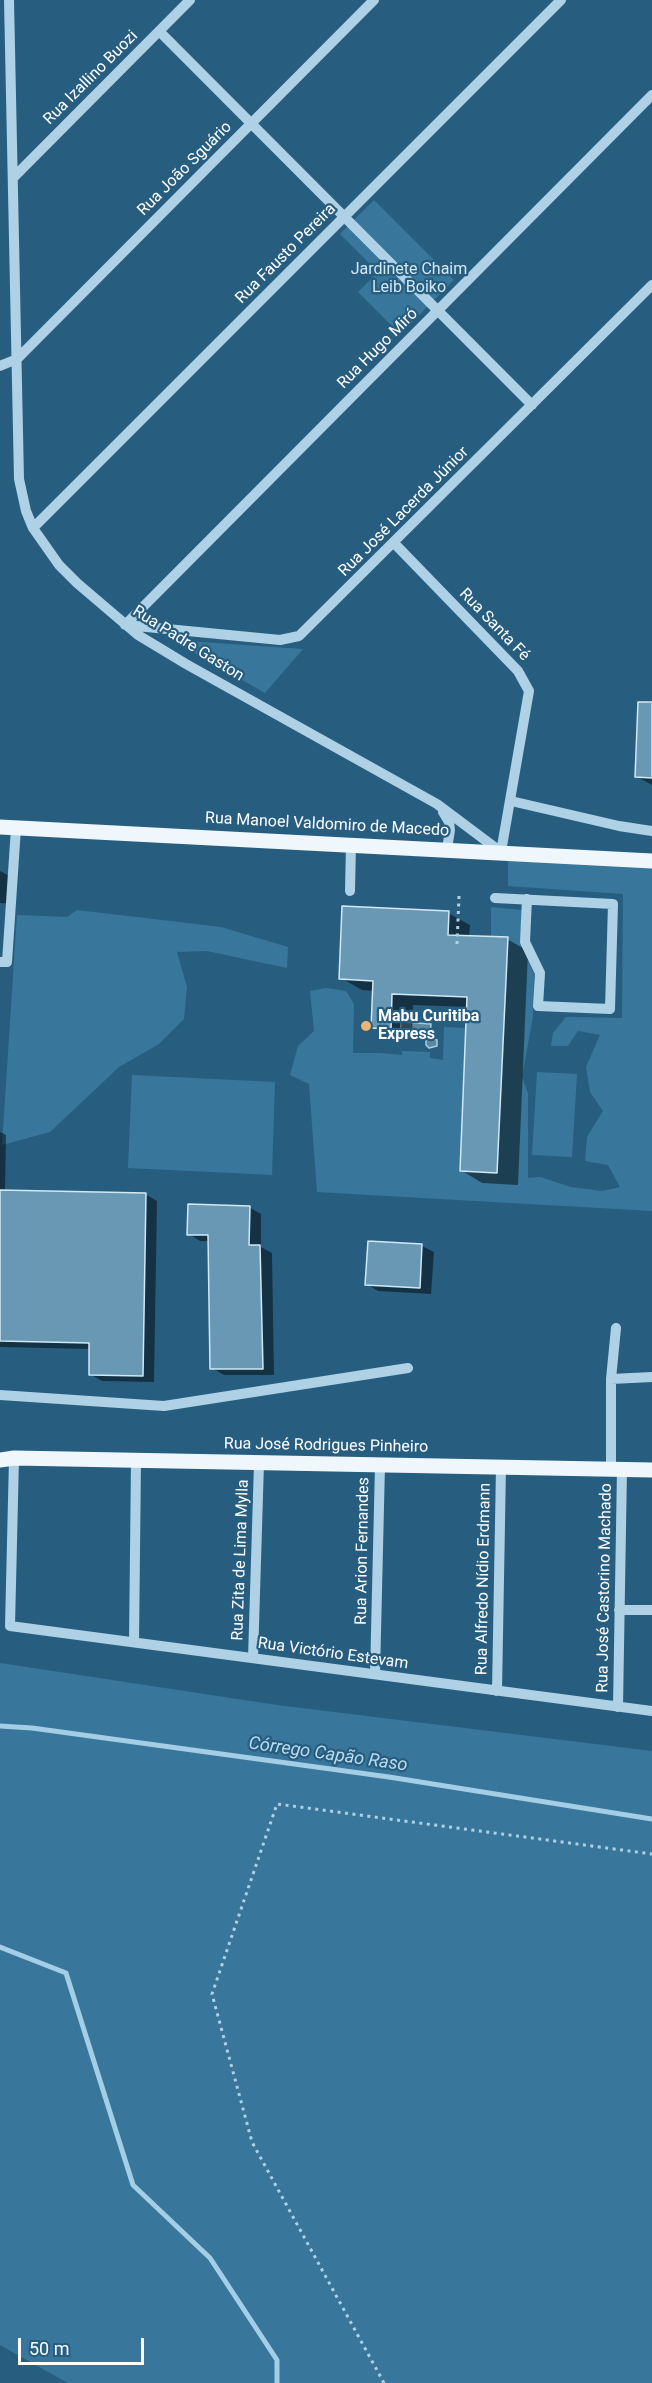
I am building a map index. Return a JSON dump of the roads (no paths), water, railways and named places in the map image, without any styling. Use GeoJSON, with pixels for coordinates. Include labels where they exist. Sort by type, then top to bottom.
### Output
{"type":"FeatureCollection","features":[{"type":"Feature","properties":{"kind":"main road","name":"Rua Manoel Valdomiro de Macedo"},"geometry":{"type":"LineString","coordinates":[[0,827],[652,861]]}},
{"type":"Feature","properties":{"kind":"main road","name":"Rua José Rodrigues Pinheiro"},"geometry":{"type":"LineString","coordinates":[[5,1459],[652,1470]]}},
{"type":"Feature","properties":{"kind":"street","name":"Rua Padre Gaston"},"geometry":{"type":"LineString","coordinates":[[9,0],[20,479],[24,503],[33,528],[59,565],[125,625],[186,664],[437,804],[501,852]]}},
{"type":"Feature","properties":{"kind":"street","name":"Rua Izallino Buozi"},"geometry":{"type":"LineString","coordinates":[[13,178],[190,0]]}},
{"type":"Feature","properties":{"kind":"street","name":"Rua João Sguário"},"geometry":{"type":"LineString","coordinates":[[18,359],[374,0]]}},
{"type":"Feature","properties":{"kind":"street","name":"Rua Fausto Pereira"},"geometry":{"type":"LineString","coordinates":[[33,528],[561,0]]}},
{"type":"Feature","properties":{"kind":"street"},"geometry":{"type":"LineString","coordinates":[[159,31],[532,405]]}},
{"type":"Feature","properties":{"kind":"street","name":"Rua Hugo Miró"},"geometry":{"type":"LineString","coordinates":[[125,625],[652,95]]}},
{"type":"Feature","properties":{"kind":"street","name":"Rua José Lacerda Júnior"},"geometry":{"type":"LineString","coordinates":[[125,625],[290,639],[307,631],[652,285]]}},
{"type":"Feature","properties":{"kind":"street"},"geometry":{"type":"LineString","coordinates":[[0,366],[18,359]]}},
{"type":"Feature","properties":{"kind":"street","name":"Rua Santa Fé"},"geometry":{"type":"LineString","coordinates":[[394,543],[525,680],[529,691],[501,852]]}},
{"type":"Feature","properties":{"kind":"street"},"geometry":{"type":"LineString","coordinates":[[511,801],[619,826],[652,831]]}},
{"type":"Feature","properties":{"kind":"street"},"geometry":{"type":"LineString","coordinates":[[437,804],[449,822],[447,849]]}},
{"type":"Feature","properties":{"kind":"street"},"geometry":{"type":"LineString","coordinates":[[0,962],[7,962],[16,828]]}},
{"type":"Feature","properties":{"kind":"street"},"geometry":{"type":"LineString","coordinates":[[350,891],[351,844]]}},
{"type":"Feature","properties":{"kind":"street"},"geometry":{"type":"LineString","coordinates":[[495,898],[528,899],[613,904],[610,1009],[538,1006],[540,973],[525,942],[528,899]]}},
{"type":"Feature","properties":{"kind":"street","name":"Rua José Castorino Machado"},"geometry":{"type":"LineString","coordinates":[[616,1328],[611,1379],[616,1469],[619,1610],[618,1707]]}},
{"type":"Feature","properties":{"kind":"street"},"geometry":{"type":"LineString","coordinates":[[0,1395],[164,1406],[408,1368]]}},
{"type":"Feature","properties":{"kind":"street"},"geometry":{"type":"LineString","coordinates":[[611,1379],[652,1377]]}},
{"type":"Feature","properties":{"kind":"street","name":"Rua Victório Estevam"},"geometry":{"type":"LineString","coordinates":[[5,1459],[10,1626],[652,1711]]}},
{"type":"Feature","properties":{"kind":"street"},"geometry":{"type":"LineString","coordinates":[[134,1642],[136,1461]]}},
{"type":"Feature","properties":{"kind":"street","name":"Rua Zita de Lima Mylla"},"geometry":{"type":"LineString","coordinates":[[253,1658],[258,1463]]}},
{"type":"Feature","properties":{"kind":"street","name":"Rua Arion Fernandes"},"geometry":{"type":"LineString","coordinates":[[375,1674],[380,1465]]}},
{"type":"Feature","properties":{"kind":"street","name":"Rua Alfredo Nídio Erdmann"},"geometry":{"type":"LineString","coordinates":[[498,1691],[501,1467]]}},
{"type":"Feature","properties":{"kind":"street"},"geometry":{"type":"LineString","coordinates":[[619,1610],[652,1610]]}},
{"type":"Feature","properties":{"kind":"waterway","name":"Córrego Capão Raso"},"geometry":{"type":"LineString","coordinates":[[0,1726],[32,1728],[389,1777],[652,1819]]}},
{"type":"Feature","properties":{"kind":"waterway"},"geometry":{"type":"LineString","coordinates":[[0,1947],[66,1973],[133,2185],[210,2258],[277,2360],[277,2383]]}},
{"type":"Feature","properties":{"kind":"place","name":"Mabu Curitiba Express"},"geometry":{"type":"Point","coordinates":[366,1026]}},
{"type":"Feature","properties":{"kind":"park label","name":"Jardinete Chaim Leib Boiko"},"geometry":{"type":"Point","coordinates":[409,279]}}]}
